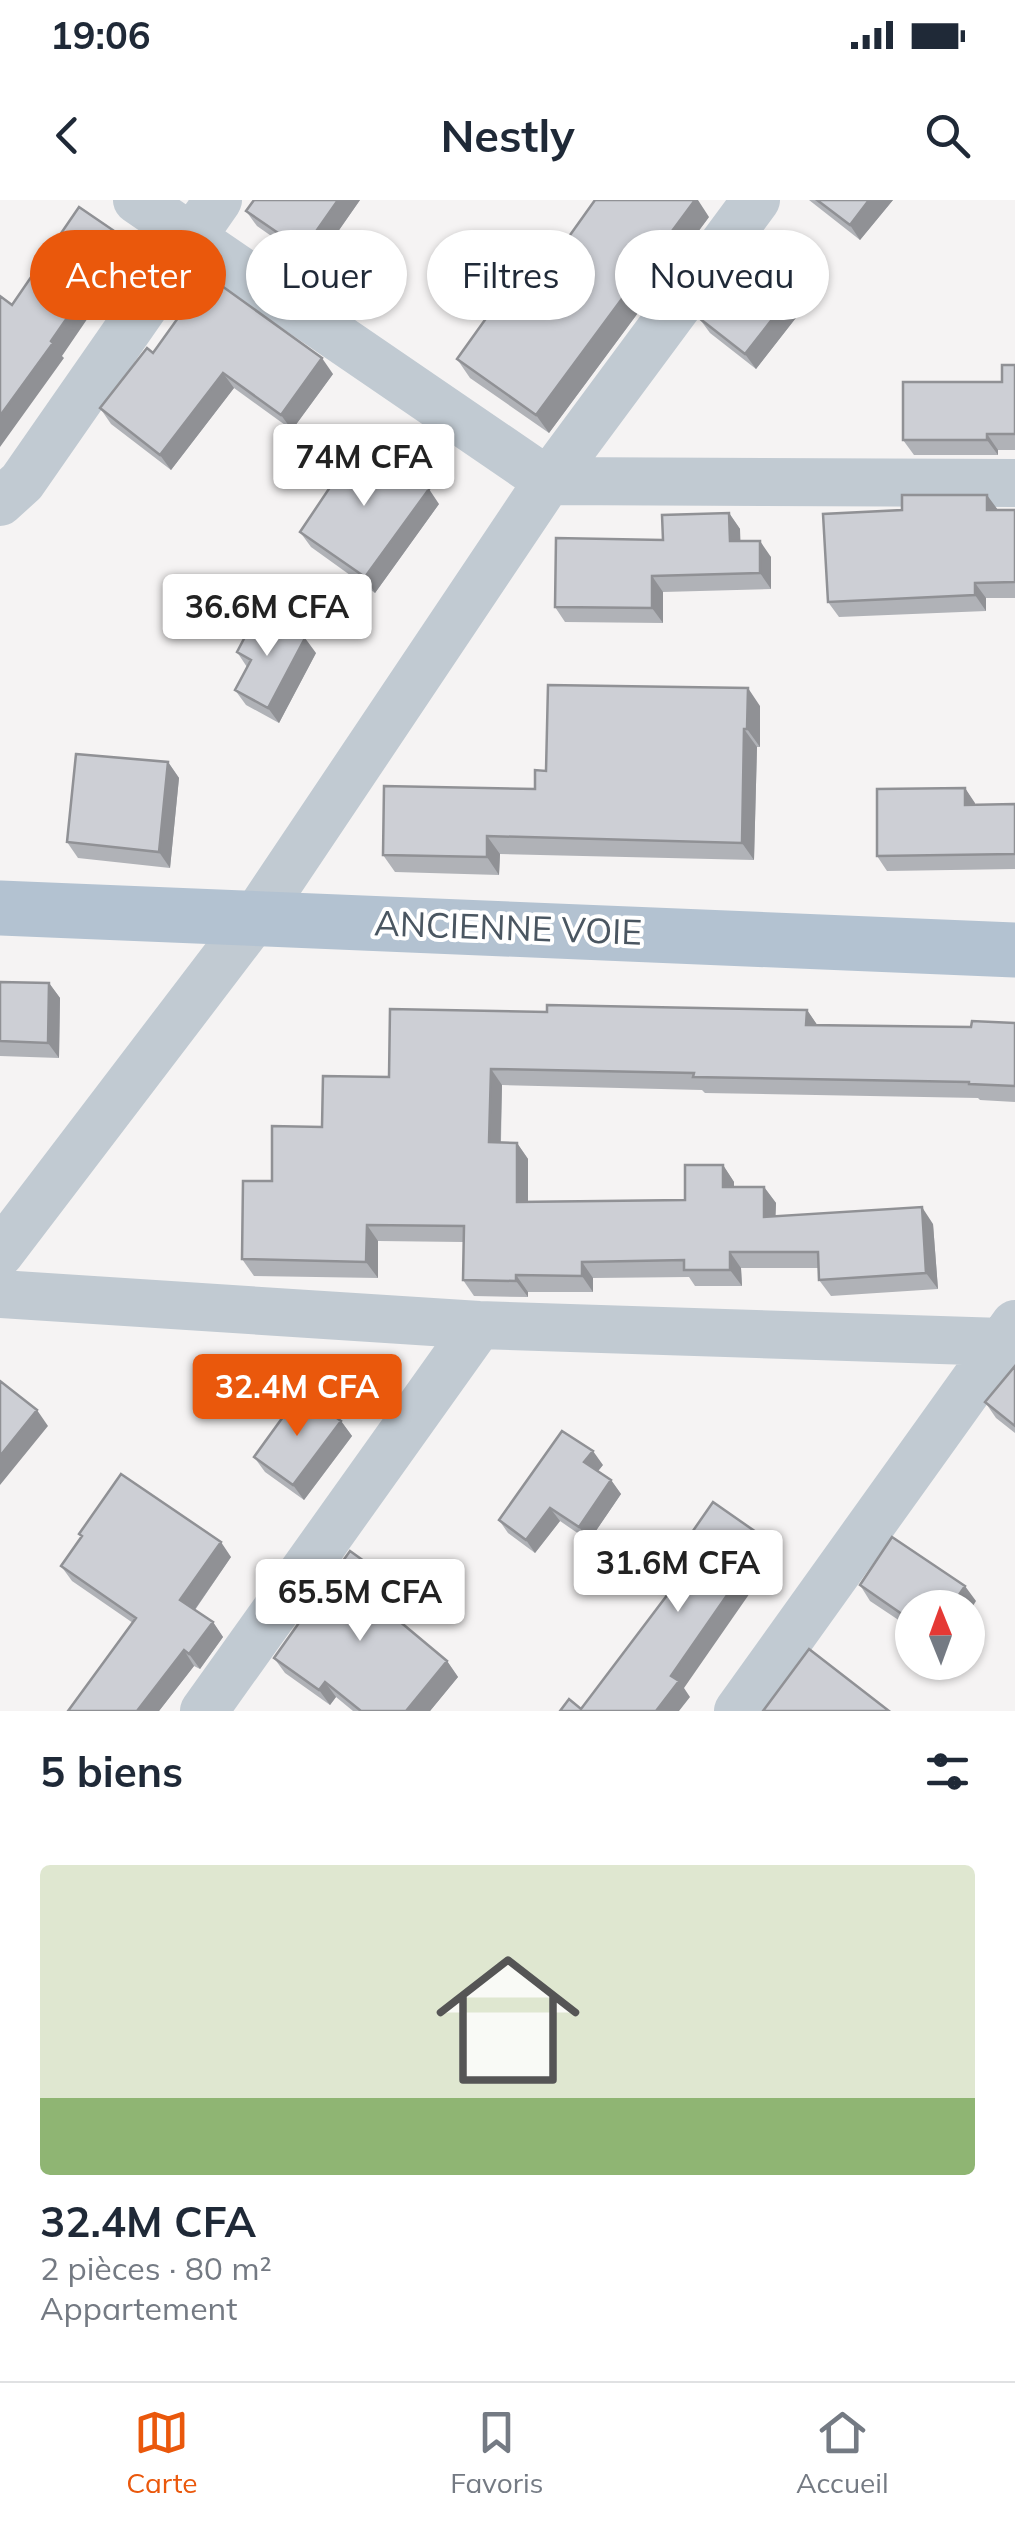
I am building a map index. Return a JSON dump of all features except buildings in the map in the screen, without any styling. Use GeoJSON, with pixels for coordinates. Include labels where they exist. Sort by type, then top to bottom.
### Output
{"type":"FeatureCollection","features":[{"type":"Feature","properties":{"kind":"main road","name":"ANCIENNE VOIE"},"geometry":{"type":"LineString","coordinates":[[0,908],[1015,950]]}},
{"type":"Feature","properties":{"kind":"street"},"geometry":{"type":"LineString","coordinates":[[137,200],[179,230]]}},
{"type":"Feature","properties":{"kind":"street"},"geometry":{"type":"LineString","coordinates":[[196,230],[218,200]]}},
{"type":"Feature","properties":{"kind":"street"},"geometry":{"type":"LineString","coordinates":[[0,1253],[256,917],[548,481],[748,203]]}},
{"type":"Feature","properties":{"kind":"street"},"geometry":{"type":"LineString","coordinates":[[226,262],[548,481],[1015,483]]}},
{"type":"Feature","properties":{"kind":"street"},"geometry":{"type":"LineString","coordinates":[[0,502],[22,482],[134,320]]}},
{"type":"Feature","properties":{"kind":"street"},"geometry":{"type":"LineString","coordinates":[[0,1294],[478,1325],[1008,1333]]}},
{"type":"Feature","properties":{"kind":"street"},"geometry":{"type":"LineString","coordinates":[[204,1711],[478,1325]]}},
{"type":"Feature","properties":{"kind":"street"},"geometry":{"type":"LineString","coordinates":[[738,1711],[1008,1333]]}}]}
